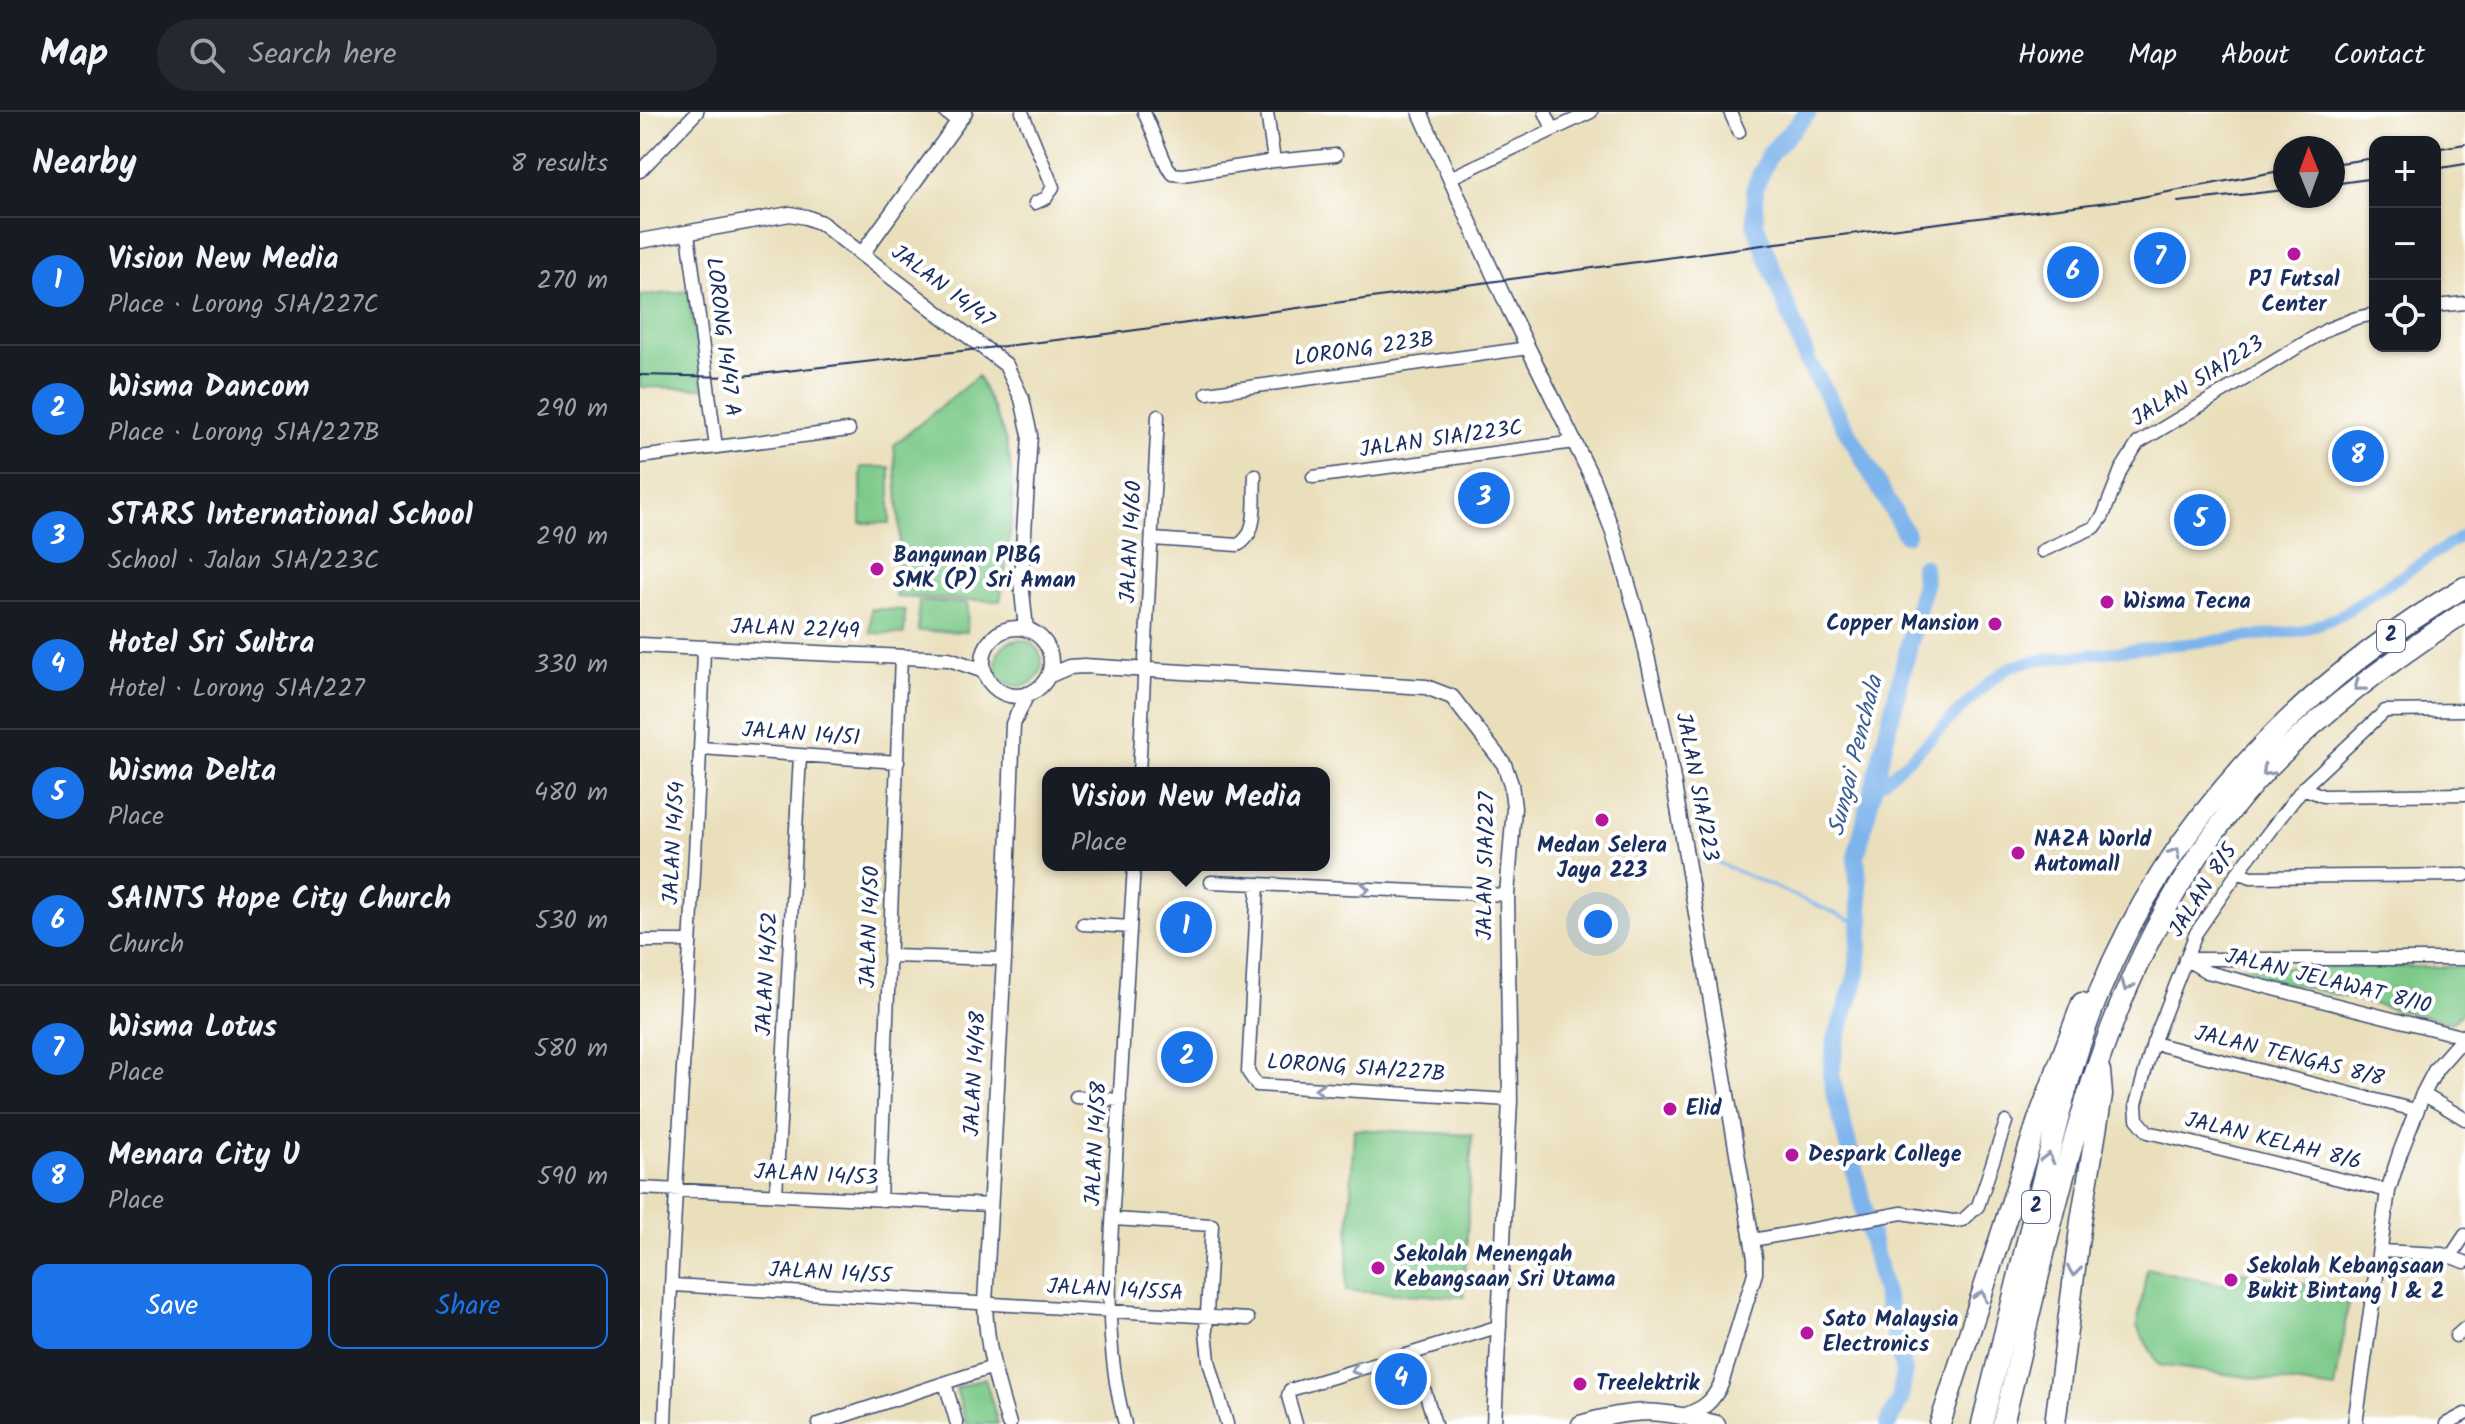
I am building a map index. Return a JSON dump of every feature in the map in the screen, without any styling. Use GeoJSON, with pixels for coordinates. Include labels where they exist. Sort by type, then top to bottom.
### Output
{"type":"FeatureCollection","features":[{"type":"Feature","properties":{"kind":"highway","name":"2"},"geometry":{"type":"LineString","coordinates":[[1982,1424],[2048,1159],[2078,1053],[2099,993],[2129,927],[2156,880],[2201,815],[2269,736],[2387,638],[2463,586]]}},
{"type":"Feature","properties":{"kind":"highway","name":"2"},"geometry":{"type":"LineString","coordinates":[[2003,1424],[2068,1164],[2099,1055],[2134,969],[2159,919],[2219,826],[2266,770],[2318,720],[2402,654],[2465,612]]}},
{"type":"Feature","properties":{"kind":"highway"},"geometry":{"type":"LineString","coordinates":[[2402,654],[2441,643],[2465,627]]}},
{"type":"Feature","properties":{"kind":"highway"},"geometry":{"type":"LineString","coordinates":[[1940,1424],[2063,1049],[2108,946],[2129,927]]}},
{"type":"Feature","properties":{"kind":"highway"},"geometry":{"type":"LineString","coordinates":[[2055,1424],[2081,1221],[2102,1095],[2099,1055]]}},
{"type":"Feature","properties":{"kind":"main road"},"geometry":{"type":"LineString","coordinates":[[1580,1424],[1637,1411],[1657,1411],[1717,1424]]}},
{"type":"Feature","properties":{"kind":"street"},"geometry":{"type":"LineString","coordinates":[[640,171],[697,112]]}},
{"type":"Feature","properties":{"kind":"street"},"geometry":{"type":"LineString","coordinates":[[862,254],[961,117],[945,112]]}},
{"type":"Feature","properties":{"kind":"street"},"geometry":{"type":"LineString","coordinates":[[1022,112],[1053,187],[1046,198],[1035,203]]}},
{"type":"Feature","properties":{"kind":"street"},"geometry":{"type":"LineString","coordinates":[[1144,112],[1173,174],[1336,155]]}},
{"type":"Feature","properties":{"kind":"street"},"geometry":{"type":"LineString","coordinates":[[1267,112],[1274,161]]}},
{"type":"Feature","properties":{"kind":"street","name":"JALAN 51A/223"},"geometry":{"type":"LineString","coordinates":[[1420,112],[1528,348],[1575,442],[1613,532],[1655,687],[1753,1240],[1755,1273],[1721,1384],[1712,1401],[1700,1410],[1683,1416]]}},
{"type":"Feature","properties":{"kind":"street"},"geometry":{"type":"LineString","coordinates":[[1545,112],[1553,129]]}},
{"type":"Feature","properties":{"kind":"street"},"geometry":{"type":"LineString","coordinates":[[1452,177],[1591,112]]}},
{"type":"Feature","properties":{"kind":"street"},"geometry":{"type":"LineString","coordinates":[[1730,112],[1739,132]]}},
{"type":"Feature","properties":{"kind":"street","name":"JALAN 14/47"},"geometry":{"type":"LineString","coordinates":[[640,241],[798,215],[821,223],[1006,365],[1022,399],[1030,435],[1021,582],[1008,629]]}},
{"type":"Feature","properties":{"kind":"street","name":"LORONG 14/47 A"},"geometry":{"type":"LineString","coordinates":[[688,233],[716,447]]}},
{"type":"Feature","properties":{"kind":"street"},"geometry":{"type":"LineString","coordinates":[[2441,305],[2465,303]]}},
{"type":"Feature","properties":{"kind":"street","name":"JALAN 51A/223"},"geometry":{"type":"LineString","coordinates":[[2042,551],[2095,527],[2103,516],[2121,470],[2138,443],[2328,329],[2369,315]]}},
{"type":"Feature","properties":{"kind":"street","name":"LORONG 223B"},"geometry":{"type":"LineString","coordinates":[[1207,393],[1528,348]]}},
{"type":"Feature","properties":{"kind":"street","name":"JALAN 14/60"},"geometry":{"type":"LineString","coordinates":[[1146,670],[1158,416]]}},
{"type":"Feature","properties":{"kind":"street","name":"LORONG 14/47 A"},"geometry":{"type":"LineString","coordinates":[[640,457],[849,430]]}},
{"type":"Feature","properties":{"kind":"street","name":"JALAN 51A/223C"},"geometry":{"type":"LineString","coordinates":[[1313,477],[1575,442]]}},
{"type":"Feature","properties":{"kind":"street"},"geometry":{"type":"LineString","coordinates":[[1153,539],[1238,545],[1247,540],[1252,530],[1255,475]]}},
{"type":"Feature","properties":{"kind":"street","name":"JALAN 14/47"},"geometry":{"type":"LineString","coordinates":[[1021,582],[1026,629]]}},
{"type":"Feature","properties":{"kind":"street"},"geometry":{"type":"LineString","coordinates":[[1008,629],[1026,629],[1042,638],[1050,654],[1048,676],[1036,690],[1027,694],[1014,696],[1000,692],[990,683],[984,671],[983,658],[987,645],[996,635],[1008,629]]}},
{"type":"Feature","properties":{"kind":"street","name":"JALAN 22/49"},"geometry":{"type":"LineString","coordinates":[[640,645],[949,659],[984,671]]}},
{"type":"Feature","properties":{"kind":"street","name":"JALAN 22/49"},"geometry":{"type":"LineString","coordinates":[[949,659],[987,645]]}},
{"type":"Feature","properties":{"kind":"street","name":"JALAN 14/54"},"geometry":{"type":"LineString","coordinates":[[665,1424],[704,648]]}},
{"type":"Feature","properties":{"kind":"street","name":"JALAN 51A/227"},"geometry":{"type":"LineString","coordinates":[[1050,654],[1084,666]]}},
{"type":"Feature","properties":{"kind":"street","name":"JALAN 14/50"},"geometry":{"type":"LineString","coordinates":[[880,1200],[901,656]]}},
{"type":"Feature","properties":{"kind":"street","name":"JALAN 51A/227"},"geometry":{"type":"LineString","coordinates":[[1048,676],[1069,667],[1084,666],[1426,687],[1452,697],[1504,764],[1514,808],[1507,895],[1510,1100],[1494,1424]]}},
{"type":"Feature","properties":{"kind":"street"},"geometry":{"type":"LineString","coordinates":[[1139,767],[1146,670]]}},
{"type":"Feature","properties":{"kind":"street","name":"JALAN 14/48"},"geometry":{"type":"LineString","coordinates":[[1000,692],[1013,724]]}},
{"type":"Feature","properties":{"kind":"street","name":"JALAN 14/48"},"geometry":{"type":"LineString","coordinates":[[1009,1424],[987,1340],[985,1303],[1013,724],[1027,694]]}},
{"type":"Feature","properties":{"kind":"street","name":"JALAN 8/5"},"geometry":{"type":"LineString","coordinates":[[2148,1132],[2137,1119],[2136,1104],[2153,1043],[2196,933],[2238,872],[2303,788],[2385,711],[2465,710]]}},
{"type":"Feature","properties":{"kind":"street","name":"JALAN 14/51"},"geometry":{"type":"LineString","coordinates":[[701,748],[898,762]]}},
{"type":"Feature","properties":{"kind":"street","name":"JALAN 14/52"},"geometry":{"type":"LineString","coordinates":[[776,1194],[800,756]]}},
{"type":"Feature","properties":{"kind":"street"},"geometry":{"type":"LineString","coordinates":[[2303,788],[2323,796],[2465,794]]}},
{"type":"Feature","properties":{"kind":"street","name":"JALAN 14/58"},"geometry":{"type":"LineString","coordinates":[[1125,1424],[1115,1388],[1110,1311],[1134,871]]}},
{"type":"Feature","properties":{"kind":"street"},"geometry":{"type":"LineString","coordinates":[[2238,872],[2251,877],[2465,875]]}},
{"type":"Feature","properties":{"kind":"street"},"geometry":{"type":"LineString","coordinates":[[1211,882],[1507,895]]}},
{"type":"Feature","properties":{"kind":"street","name":"LORONG 51A/227B"},"geometry":{"type":"LineString","coordinates":[[1258,884],[1248,1072],[1257,1085],[1510,1100]]}},
{"type":"Feature","properties":{"kind":"street"},"geometry":{"type":"LineString","coordinates":[[1083,924],[1130,927]]}},
{"type":"Feature","properties":{"kind":"street"},"geometry":{"type":"LineString","coordinates":[[640,941],[689,941]]}},
{"type":"Feature","properties":{"kind":"street"},"geometry":{"type":"LineString","coordinates":[[890,956],[1004,959]]}},
{"type":"Feature","properties":{"kind":"street"},"geometry":{"type":"LineString","coordinates":[[2185,959],[2465,959]]}},
{"type":"Feature","properties":{"kind":"street","name":"JALAN JELAWAT 8/10"},"geometry":{"type":"LineString","coordinates":[[2185,959],[2207,972],[2465,1036]]}},
{"type":"Feature","properties":{"kind":"street"},"geometry":{"type":"LineString","coordinates":[[2355,1424],[2388,1191],[2415,1110],[2436,1069],[2465,1036]]}},
{"type":"Feature","properties":{"kind":"street","name":"JALAN TENGAS 8/8"},"geometry":{"type":"LineString","coordinates":[[2153,1043],[2415,1110]]}},
{"type":"Feature","properties":{"kind":"street"},"geometry":{"type":"LineString","coordinates":[[2423,1094],[2465,1119]]}},
{"type":"Feature","properties":{"kind":"street"},"geometry":{"type":"LineString","coordinates":[[1076,1097],[1120,1100]]}},
{"type":"Feature","properties":{"kind":"street"},"geometry":{"type":"LineString","coordinates":[[1753,1240],[1891,1214],[1917,1213],[1953,1221],[1963,1220],[1978,1206],[2006,1122]]}},
{"type":"Feature","properties":{"kind":"street","name":"JALAN KELAH 8/6"},"geometry":{"type":"LineString","coordinates":[[2148,1132],[2388,1191]]}},
{"type":"Feature","properties":{"kind":"street","name":"JALAN 14/53"},"geometry":{"type":"LineString","coordinates":[[640,1188],[991,1205]]}},
{"type":"Feature","properties":{"kind":"street"},"geometry":{"type":"LineString","coordinates":[[1113,1219],[1212,1225],[1207,1316],[1209,1361],[1227,1424]]}},
{"type":"Feature","properties":{"kind":"street"},"geometry":{"type":"LineString","coordinates":[[2451,1256],[2465,1235]]}},
{"type":"Feature","properties":{"kind":"street"},"geometry":{"type":"LineString","coordinates":[[2380,1251],[2451,1256],[2465,1262]]}},
{"type":"Feature","properties":{"kind":"street","name":"JALAN 14/55"},"geometry":{"type":"LineString","coordinates":[[673,1285],[985,1303]]}},
{"type":"Feature","properties":{"kind":"street","name":"JALAN 14/55A"},"geometry":{"type":"LineString","coordinates":[[985,1303],[1245,1319]]}},
{"type":"Feature","properties":{"kind":"street"},"geometry":{"type":"LineString","coordinates":[[1296,1424],[1288,1396],[1290,1390],[1500,1326]]}},
{"type":"Feature","properties":{"kind":"street"},"geometry":{"type":"LineString","coordinates":[[1413,1353],[1435,1424]]}},
{"type":"Feature","properties":{"kind":"street"},"geometry":{"type":"LineString","coordinates":[[819,1424],[856,1418],[993,1367]]}},
{"type":"Feature","properties":{"kind":"street"},"geometry":{"type":"LineString","coordinates":[[945,1383],[957,1424]]}},
{"type":"Feature","properties":{"kind":"street"},"geometry":{"type":"LineString","coordinates":[[2446,1424],[2465,1414]]}},
{"type":"Feature","properties":{"kind":"green space"},"geometry":{"type":"Polygon","coordinates":[[[688,291],[703,388],[640,387],[640,296],[688,291]]]}},
{"type":"Feature","properties":{"kind":"green space"},"geometry":{"type":"Polygon","coordinates":[[[978,376],[1007,446],[1012,483],[1011,523],[1000,601],[896,597],[900,531],[894,445],[978,376]]]}},
{"type":"Feature","properties":{"kind":"green space"},"geometry":{"type":"Polygon","coordinates":[[[861,467],[890,467],[890,523],[861,523],[861,467]]]}},
{"type":"Feature","properties":{"kind":"green space"},"geometry":{"type":"Polygon","coordinates":[[[919,601],[968,603],[967,632],[918,631],[919,601]]]}},
{"type":"Feature","properties":{"kind":"green space"},"geometry":{"type":"Polygon","coordinates":[[[871,609],[905,610],[904,634],[870,633],[871,609]]]}},
{"type":"Feature","properties":{"kind":"green space"},"geometry":{"type":"Polygon","coordinates":[[[1019,640],[1035,647],[1042,663],[1035,679],[1019,686],[1003,679],[996,663],[1003,647],[1019,640]]]}},
{"type":"Feature","properties":{"kind":"green space"},"geometry":{"type":"Polygon","coordinates":[[[2221,967],[2465,967],[2465,1010],[2451,1023],[2221,967]]]}},
{"type":"Feature","properties":{"kind":"green space"},"geometry":{"type":"Polygon","coordinates":[[[1354,1129],[1472,1135],[1464,1297],[1346,1291],[1354,1129]]]}},
{"type":"Feature","properties":{"kind":"green space"},"geometry":{"type":"Polygon","coordinates":[[[2147,1268],[2224,1285],[2231,1270],[2350,1293],[2335,1389],[2159,1365],[2137,1327],[2147,1268]]]}},
{"type":"Feature","properties":{"kind":"green space"},"geometry":{"type":"Polygon","coordinates":[[[985,1378],[998,1424],[966,1424],[956,1388],[985,1378]]]}},
{"type":"Feature","properties":{"kind":"waterway","name":"Sungai Penchala"},"geometry":{"type":"LineString","coordinates":[[1808,112],[1769,155],[1755,187],[1755,224],[1808,362],[1906,534]]}},
{"type":"Feature","properties":{"kind":"waterway"},"geometry":{"type":"LineString","coordinates":[[1872,791],[1989,682],[2012,666],[2037,660],[2301,631],[2338,617],[2465,534]]}},
{"type":"Feature","properties":{"kind":"waterway","name":"Sungai Penchala"},"geometry":{"type":"LineString","coordinates":[[1888,1424],[1900,1400],[1904,1372],[1831,1076],[1835,1043],[1857,974],[1861,919],[1856,857],[1924,584],[1923,567]]}},
{"type":"Feature","properties":{"kind":"waterway"},"geometry":{"type":"LineString","coordinates":[[1700,855],[1860,924]]}},
{"type":"Feature","properties":{"kind":"tram line"},"geometry":{"type":"LineString","coordinates":[[2441,148],[2465,144]]}},
{"type":"Feature","properties":{"kind":"tram line"},"geometry":{"type":"LineString","coordinates":[[2345,162],[2369,159]]}},
{"type":"Feature","properties":{"kind":"tram line"},"geometry":{"type":"LineString","coordinates":[[2441,168],[2465,164]]}},
{"type":"Feature","properties":{"kind":"tram line"},"geometry":{"type":"LineString","coordinates":[[640,375],[733,377],[1092,336],[1777,243],[2131,199],[2273,172]]}},
{"type":"Feature","properties":{"kind":"tram line"},"geometry":{"type":"LineString","coordinates":[[2345,182],[2369,179]]}},
{"type":"Feature","properties":{"kind":"tram line"},"geometry":{"type":"LineString","coordinates":[[2178,202],[2273,191]]}},
{"type":"Feature","properties":{"kind":"place","name":"PJ Futsal Center"},"geometry":{"type":"Point","coordinates":[2294,254]}},
{"type":"Feature","properties":{"kind":"place","name":"Wisma Lotus"},"geometry":{"type":"Point","coordinates":[2160,258]}},
{"type":"Feature","properties":{"kind":"place","name":"SAINTS Hope City Church"},"geometry":{"type":"Point","coordinates":[2073,272]}},
{"type":"Feature","properties":{"kind":"place","name":"Menara City U"},"geometry":{"type":"Point","coordinates":[2358,456]}},
{"type":"Feature","properties":{"kind":"place","name":"STARS International School"},"geometry":{"type":"Point","coordinates":[1484,498]}},
{"type":"Feature","properties":{"kind":"place","name":"Wisma Delta"},"geometry":{"type":"Point","coordinates":[2200,520]}},
{"type":"Feature","properties":{"kind":"place","name":"Bangunan PIBG SMK (P) Sri Aman"},"geometry":{"type":"Point","coordinates":[877,569]}},
{"type":"Feature","properties":{"kind":"place","name":"Wisma Tecna"},"geometry":{"type":"Point","coordinates":[2107,602]}},
{"type":"Feature","properties":{"kind":"place","name":"Copper Mansion"},"geometry":{"type":"Point","coordinates":[1995,624]}},
{"type":"Feature","properties":{"kind":"place","name":"Medan Selera Jaya 223"},"geometry":{"type":"Point","coordinates":[1602,820]}},
{"type":"Feature","properties":{"kind":"place","name":"NAZA World Automall"},"geometry":{"type":"Point","coordinates":[2018,853]}},
{"type":"Feature","properties":{"kind":"place","name":"Vision New Media"},"geometry":{"type":"Point","coordinates":[1186,927]}},
{"type":"Feature","properties":{"kind":"place","name":"Wisma Dancom"},"geometry":{"type":"Point","coordinates":[1187,1057]}},
{"type":"Feature","properties":{"kind":"place","name":"Elid"},"geometry":{"type":"Point","coordinates":[1670,1109]}},
{"type":"Feature","properties":{"kind":"place","name":"Despark College"},"geometry":{"type":"Point","coordinates":[1792,1155]}},
{"type":"Feature","properties":{"kind":"place","name":"Sekolah Menengah Kebangsaan Sri Utama"},"geometry":{"type":"Point","coordinates":[1378,1268]}},
{"type":"Feature","properties":{"kind":"place","name":"Sekolah Kebangsaan Bukit Bintang 1 & 2"},"geometry":{"type":"Point","coordinates":[2231,1280]}},
{"type":"Feature","properties":{"kind":"place","name":"Sato Malaysia Electronics"},"geometry":{"type":"Point","coordinates":[1807,1333]}},
{"type":"Feature","properties":{"kind":"place","name":"Hotel Sri Sultra"},"geometry":{"type":"Point","coordinates":[1401,1379]}},
{"type":"Feature","properties":{"kind":"place","name":"Treelektrik"},"geometry":{"type":"Point","coordinates":[1580,1384]}}]}
